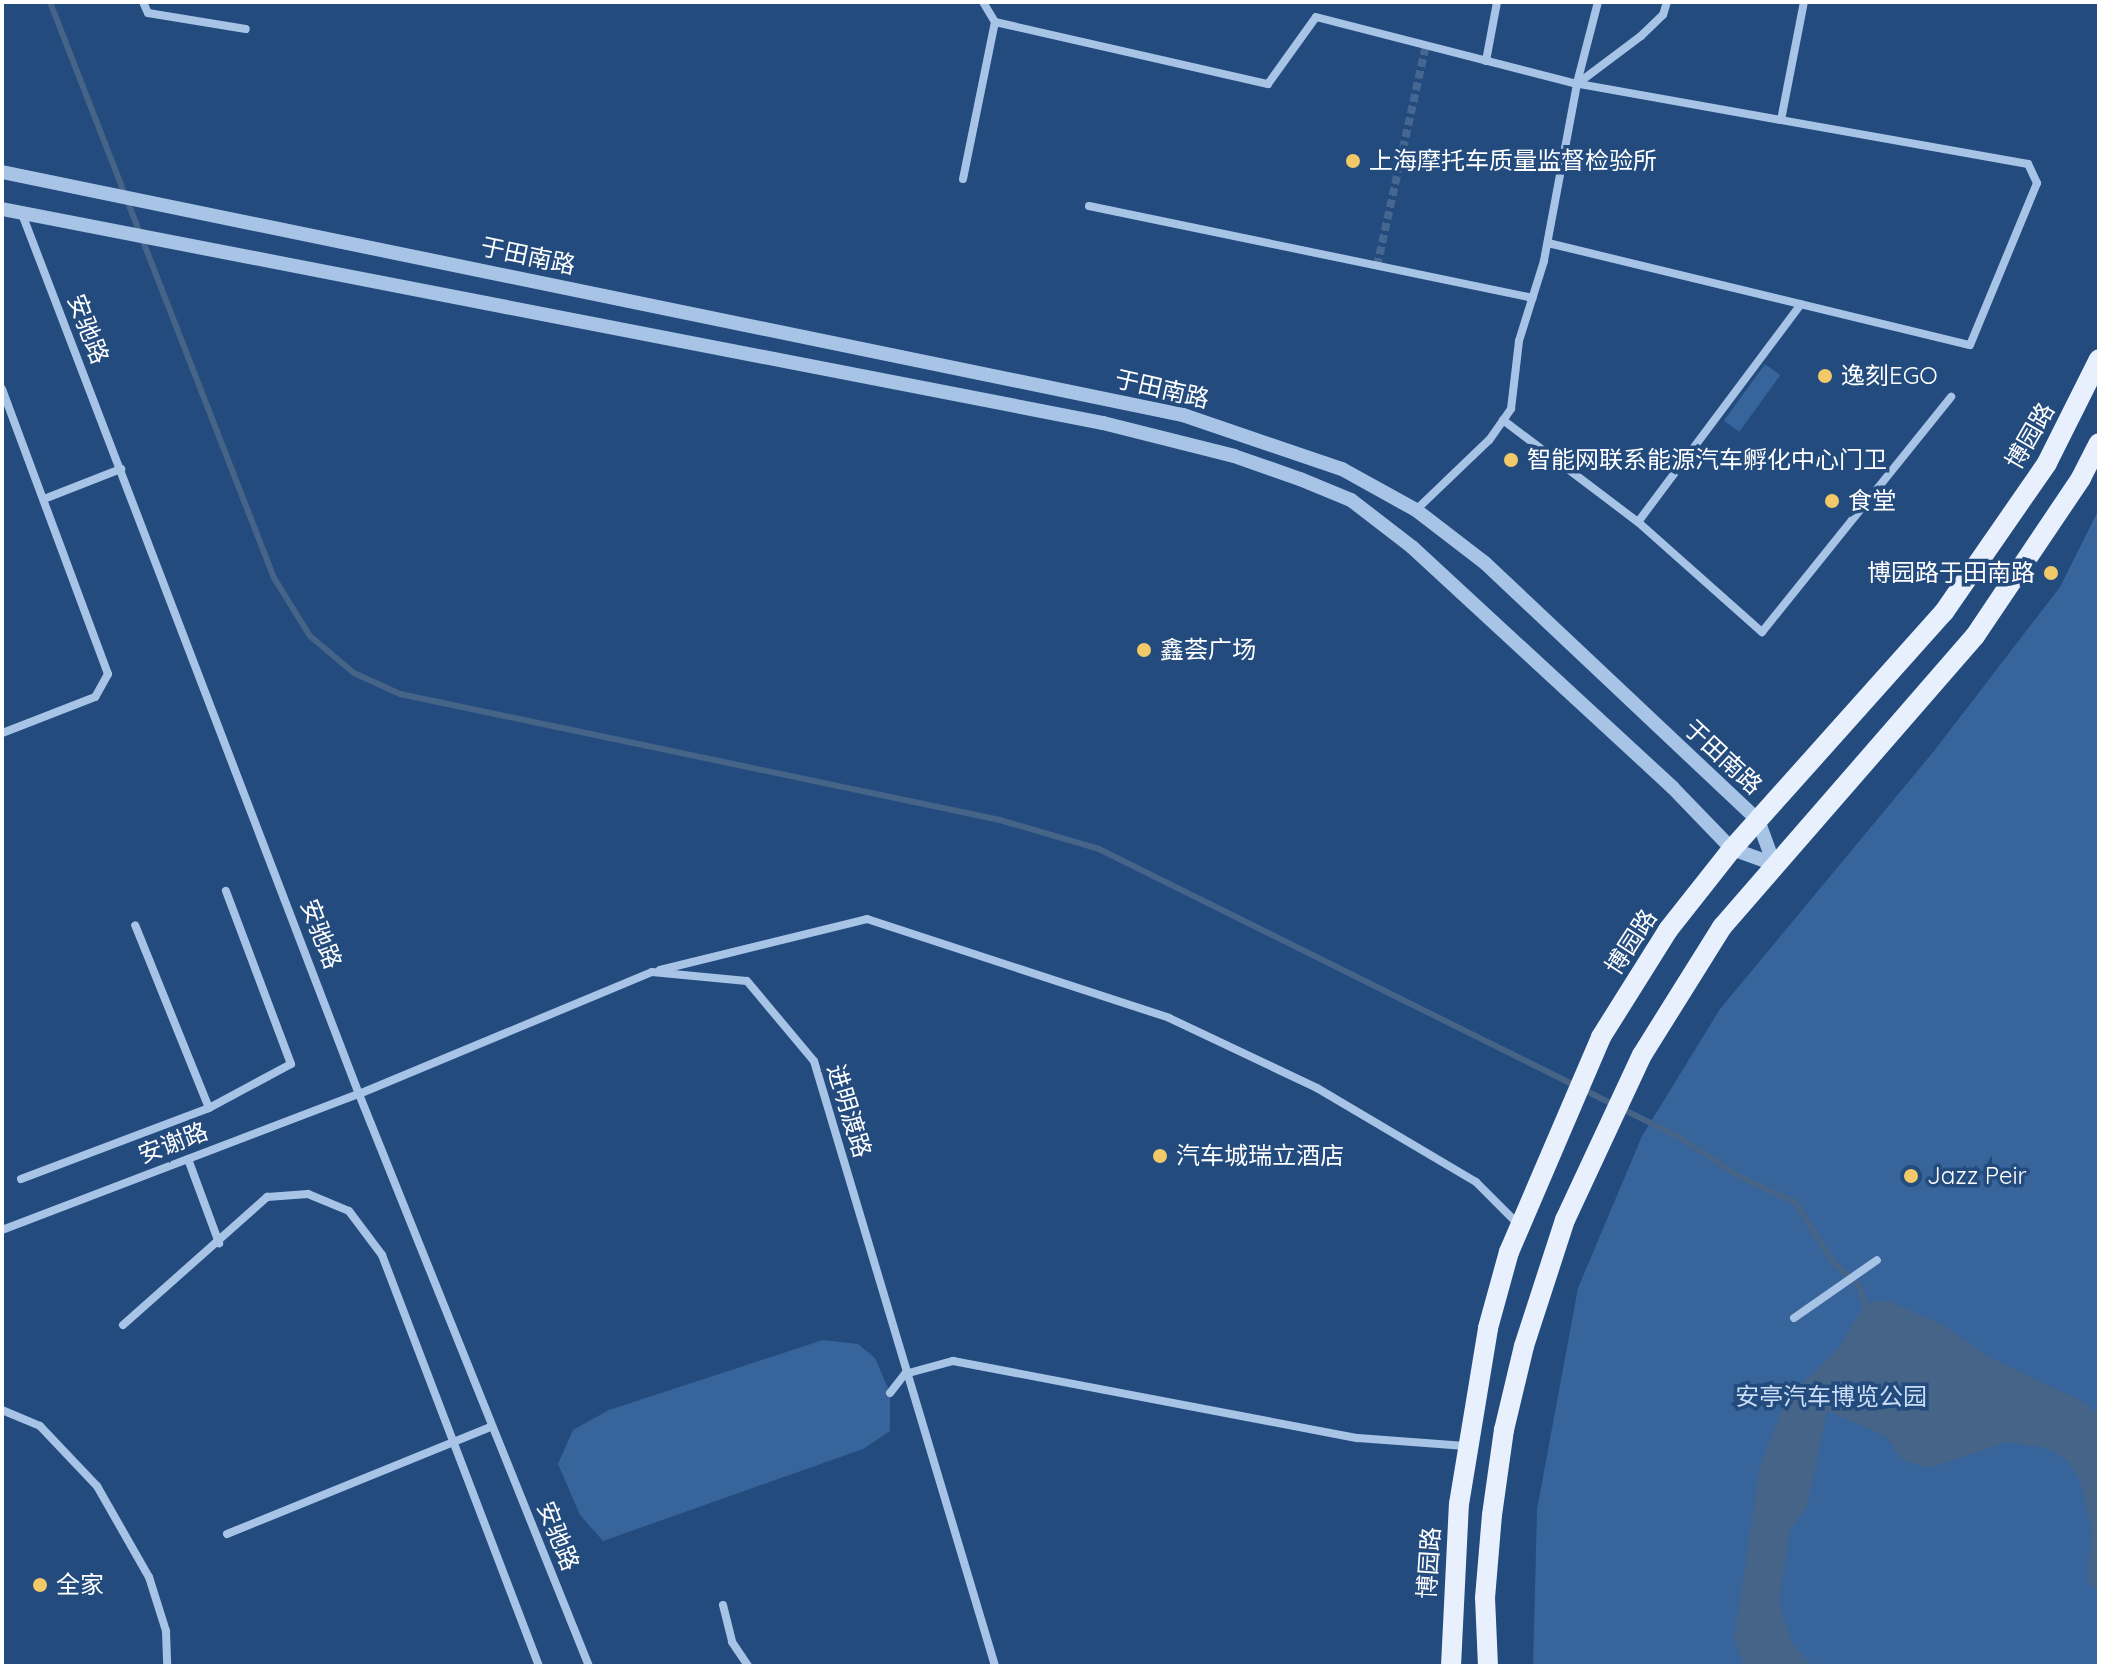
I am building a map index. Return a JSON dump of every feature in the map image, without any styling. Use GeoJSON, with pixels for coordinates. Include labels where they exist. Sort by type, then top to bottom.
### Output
{"type":"FeatureCollection","features":[{"type":"Feature","properties":{"kind":"main road","name":"博园路"},"geometry":{"type":"LineString","coordinates":[[1451,1666],[1453,1570],[1467,1446],[1488,1328],[1520,1226],[1601,1037],[1668,930],[1732,849],[1841,733],[1944,612],[2047,463],[2099,359]]}},
{"type":"Feature","properties":{"kind":"main road"},"geometry":{"type":"LineString","coordinates":[[1488,1666],[1485,1598],[1504,1430],[1541,1287],[1588,1164],[1642,1055],[1722,927],[1975,636],[2081,478],[2099,443]]}},
{"type":"Feature","properties":{"kind":"street"},"geometry":{"type":"LineString","coordinates":[[143,2],[148,13],[246,29]]}},
{"type":"Feature","properties":{"kind":"street"},"geometry":{"type":"LineString","coordinates":[[963,179],[995,22],[983,2]]}},
{"type":"Feature","properties":{"kind":"street"},"geometry":{"type":"LineString","coordinates":[[1486,61],[1497,2]]}},
{"type":"Feature","properties":{"kind":"street"},"geometry":{"type":"LineString","coordinates":[[1416,510],[1511,409],[1519,341],[1548,243],[1577,84],[1598,2]]}},
{"type":"Feature","properties":{"kind":"street"},"geometry":{"type":"LineString","coordinates":[[1577,84],[1641,36],[1663,15],[1667,2]]}},
{"type":"Feature","properties":{"kind":"street"},"geometry":{"type":"LineString","coordinates":[[1781,120],[1804,2]]}},
{"type":"Feature","properties":{"kind":"street"},"geometry":{"type":"LineString","coordinates":[[995,22],[1268,84],[1316,17],[1577,84],[2028,164],[2037,183],[1970,345],[1548,243]]}},
{"type":"Feature","properties":{"kind":"street","name":"于田南路"},"geometry":{"type":"LineString","coordinates":[[2,172],[178,205],[1183,415],[1267,440],[1342,469],[1416,510],[1485,563],[1758,820],[1774,864]]}},
{"type":"Feature","properties":{"kind":"street"},"geometry":{"type":"LineString","coordinates":[[1089,206],[1533,298]]}},
{"type":"Feature","properties":{"kind":"street","name":"于田南路"},"geometry":{"type":"LineString","coordinates":[[2,209],[70,225],[943,392],[1234,456],[1351,500],[1466,593],[1732,849],[1774,864]]}},
{"type":"Feature","properties":{"kind":"street","name":"安驰路"},"geometry":{"type":"LineString","coordinates":[[22,213],[359,1094],[589,1666]]}},
{"type":"Feature","properties":{"kind":"street"},"geometry":{"type":"LineString","coordinates":[[1638,522],[1801,304]]}},
{"type":"Feature","properties":{"kind":"street"},"geometry":{"type":"LineString","coordinates":[[943,392],[946,365]]}},
{"type":"Feature","properties":{"kind":"street"},"geometry":{"type":"LineString","coordinates":[[2,389],[108,674],[95,697],[2,733]]}},
{"type":"Feature","properties":{"kind":"street"},"geometry":{"type":"LineString","coordinates":[[1503,420],[1638,522],[1762,632],[1951,397]]}},
{"type":"Feature","properties":{"kind":"street"},"geometry":{"type":"LineString","coordinates":[[44,499],[121,469]]}},
{"type":"Feature","properties":{"kind":"street"},"geometry":{"type":"LineString","coordinates":[[21,1179],[209,1108],[291,1064],[226,891]]}},
{"type":"Feature","properties":{"kind":"street"},"geometry":{"type":"LineString","coordinates":[[652,972],[867,919],[1182,1024],[1317,1088],[1476,1182],[1520,1226]]}},
{"type":"Feature","properties":{"kind":"street"},"geometry":{"type":"LineString","coordinates":[[135,925],[209,1108]]}},
{"type":"Feature","properties":{"kind":"street","name":"进明渡路"},"geometry":{"type":"LineString","coordinates":[[359,1094],[652,972],[747,981],[814,1061],[905,1374],[995,1666]]}},
{"type":"Feature","properties":{"kind":"street","name":"安谢路"},"geometry":{"type":"LineString","coordinates":[[2,1230],[359,1094]]}},
{"type":"Feature","properties":{"kind":"street"},"geometry":{"type":"LineString","coordinates":[[188,1159],[219,1243]]}},
{"type":"Feature","properties":{"kind":"street"},"geometry":{"type":"LineString","coordinates":[[123,1325],[219,1243],[267,1197],[308,1194],[349,1211],[382,1255],[539,1666]]}},
{"type":"Feature","properties":{"kind":"street"},"geometry":{"type":"LineString","coordinates":[[1794,1318],[1877,1260]]}},
{"type":"Feature","properties":{"kind":"street"},"geometry":{"type":"LineString","coordinates":[[890,1393],[905,1374],[953,1361],[1358,1438],[1467,1446]]}},
{"type":"Feature","properties":{"kind":"street"},"geometry":{"type":"LineString","coordinates":[[2,1410],[40,1426],[97,1486],[149,1577],[166,1631],[167,1666]]}},
{"type":"Feature","properties":{"kind":"street"},"geometry":{"type":"LineString","coordinates":[[227,1534],[491,1427]]}},
{"type":"Feature","properties":{"kind":"street"},"geometry":{"type":"LineString","coordinates":[[723,1605],[732,1642],[748,1666]]}},
{"type":"Feature","properties":{"kind":"green space"},"geometry":{"type":"Polygon","coordinates":[[[1765,364],[1780,375],[1739,432],[1724,421],[1765,364]]]}},
{"type":"Feature","properties":{"kind":"green space","name":"安亭汽车博览公园"},"geometry":{"type":"Polygon","coordinates":[[[2099,509],[2099,1666],[1533,1666],[1537,1509],[1578,1288],[1642,1136],[1720,1009],[1934,751],[2060,587],[2099,509]]]}},
{"type":"Feature","properties":{"kind":"green space"},"geometry":{"type":"Polygon","coordinates":[[[823,1340],[858,1344],[875,1358],[890,1393],[890,1431],[863,1449],[603,1541],[580,1515],[558,1464],[573,1430],[609,1410],[823,1340]]]}},
{"type":"Feature","properties":{"kind":"shaded area"},"geometry":{"type":"Polygon","coordinates":[[[1886,1300],[1943,1325],[1991,1358],[2084,1402],[2099,1415],[2099,1593],[2088,1581],[2091,1527],[2080,1480],[2068,1461],[2049,1449],[2008,1442],[1929,1468],[1903,1460],[1885,1436],[1827,1411],[1807,1507],[1790,1530],[1779,1602],[1792,1643],[1813,1666],[1744,1666],[1734,1639],[1760,1466],[1786,1399],[1838,1349],[1865,1303],[1886,1300]]]}},
{"type":"Feature","properties":{"kind":"waterway"},"geometry":{"type":"LineString","coordinates":[[50,2],[274,578],[310,636],[354,673],[400,694],[1000,820],[1099,849],[1677,1136],[1742,1178],[1795,1202],[1833,1262],[1859,1286],[1865,1303]]}},
{"type":"Feature","properties":{"kind":"tunnel"},"geometry":{"type":"LineString","coordinates":[[1377,266],[1426,45]]}},
{"type":"Feature","properties":{"kind":"place","name":"上海摩托车质量监督检验所"},"geometry":{"type":"Point","coordinates":[1353,161]}},
{"type":"Feature","properties":{"kind":"place","name":"逸刻EGO"},"geometry":{"type":"Point","coordinates":[1825,376]}},
{"type":"Feature","properties":{"kind":"place","name":"智能网联系能源汽车孵化中心门卫"},"geometry":{"type":"Point","coordinates":[1511,460]}},
{"type":"Feature","properties":{"kind":"place","name":"食堂"},"geometry":{"type":"Point","coordinates":[1832,501]}},
{"type":"Feature","properties":{"kind":"place","name":"博园路于田南路"},"geometry":{"type":"Point","coordinates":[2051,573]}},
{"type":"Feature","properties":{"kind":"place","name":"鑫荟广场"},"geometry":{"type":"Point","coordinates":[1144,650]}},
{"type":"Feature","properties":{"kind":"place","name":"汽车城瑞立酒店"},"geometry":{"type":"Point","coordinates":[1160,1156]}},
{"type":"Feature","properties":{"kind":"place","name":"Jazz Peir"},"geometry":{"type":"Point","coordinates":[1911,1176]}},
{"type":"Feature","properties":{"kind":"place","name":"全家"},"geometry":{"type":"Point","coordinates":[40,1585]}}]}
